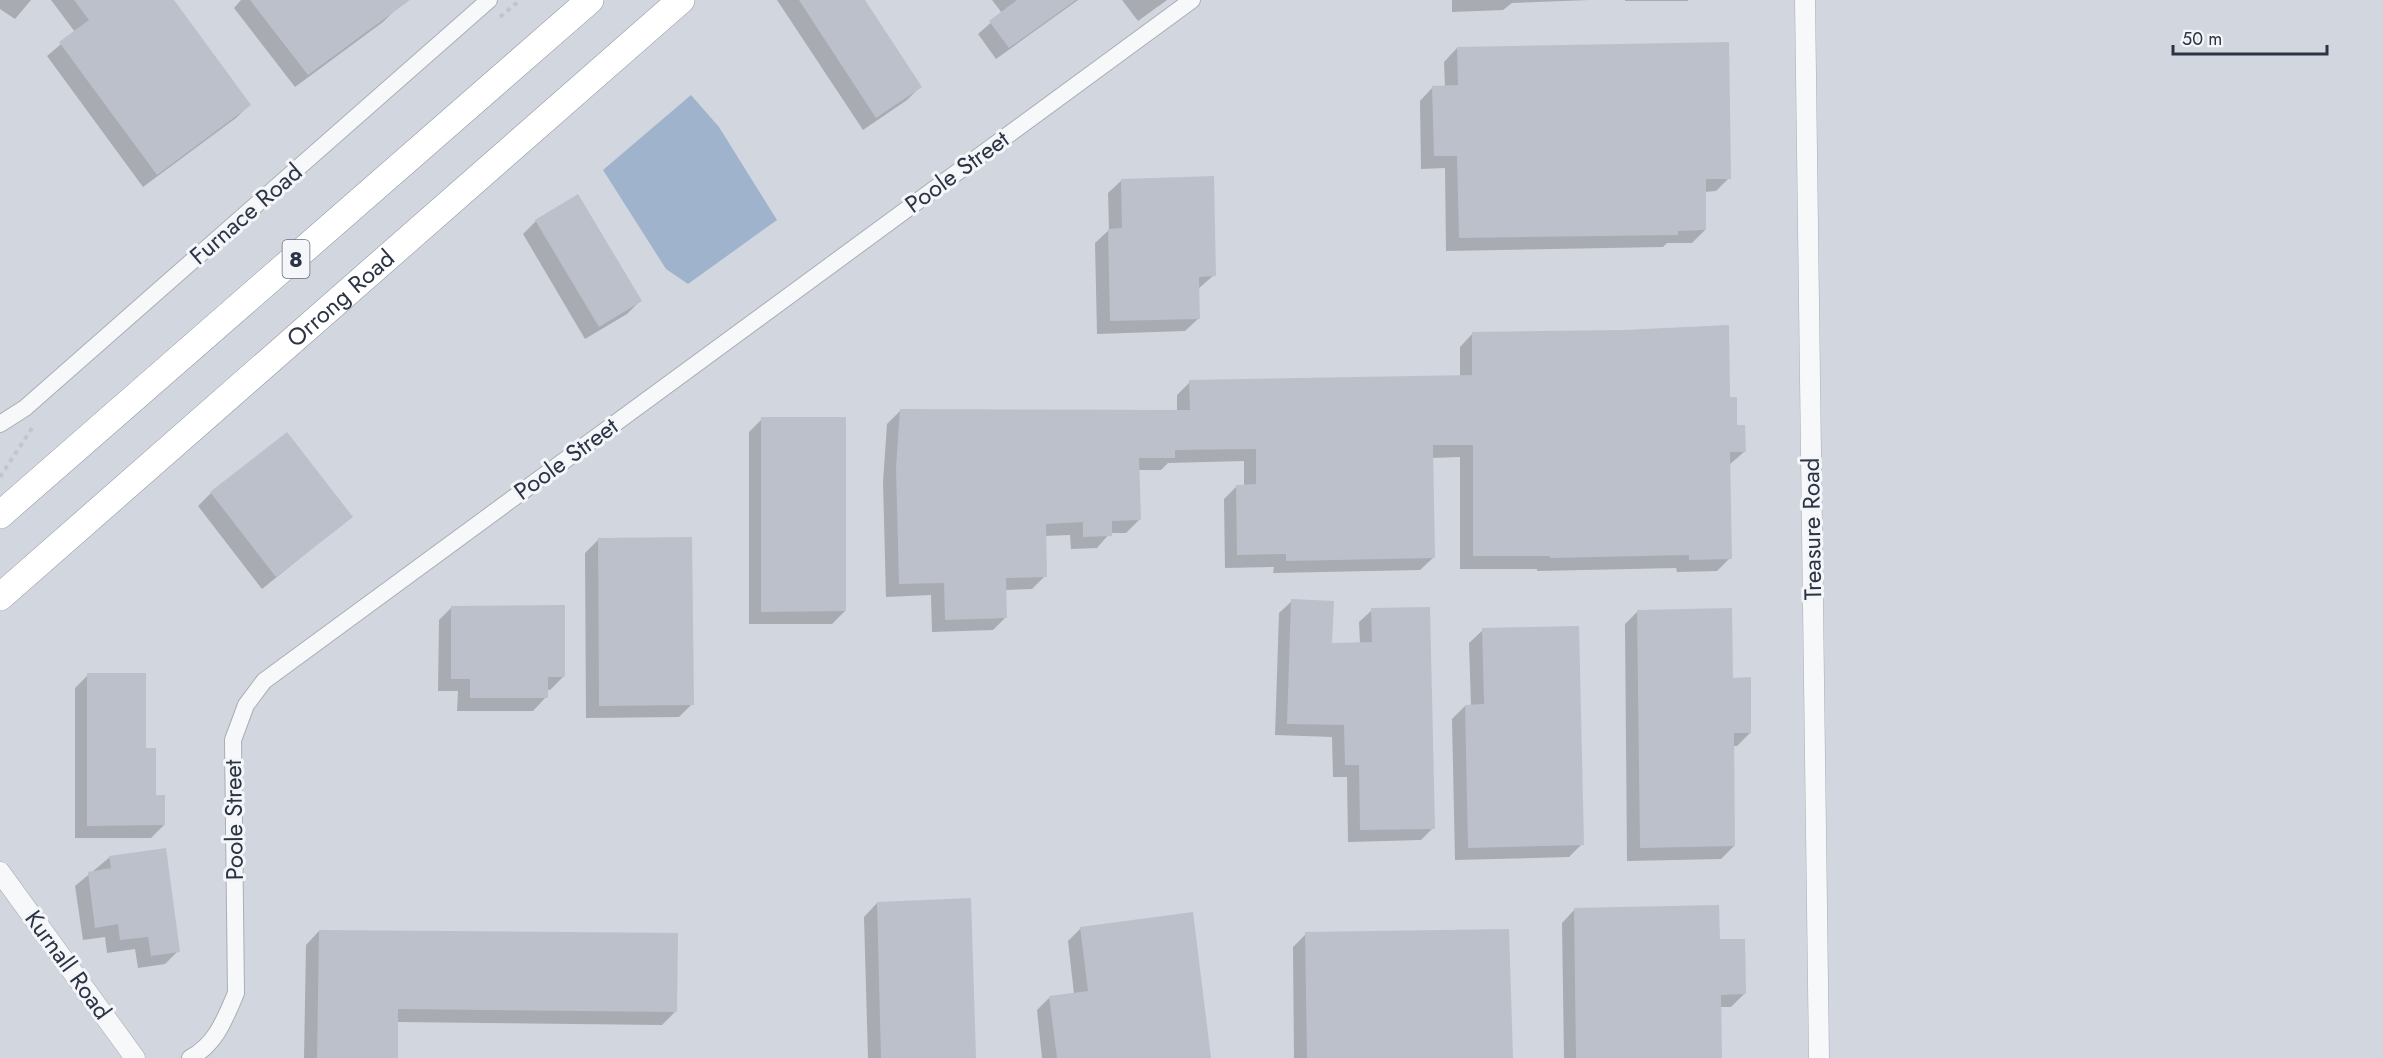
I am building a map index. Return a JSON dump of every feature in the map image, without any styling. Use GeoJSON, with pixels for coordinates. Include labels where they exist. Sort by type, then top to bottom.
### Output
{"type":"FeatureCollection","features":[{"type":"Feature","properties":{"kind":"highway","name":"8"},"geometry":{"type":"LineString","coordinates":[[0,515],[590,0]]}},
{"type":"Feature","properties":{"kind":"highway","name":"Orrong Road"},"geometry":{"type":"LineString","coordinates":[[0,597],[681,0]]}},
{"type":"Feature","properties":{"kind":"street","name":"Furnace Road"},"geometry":{"type":"LineString","coordinates":[[0,424],[25,408],[489,0]]}},
{"type":"Feature","properties":{"kind":"street","name":"Poole Street"},"geometry":{"type":"LineString","coordinates":[[190,1058],[204,1050],[222,1025],[236,993],[233,740],[246,705],[264,681],[1192,0]]}},
{"type":"Feature","properties":{"kind":"street","name":"Treasure Road"},"geometry":{"type":"LineString","coordinates":[[1804,0],[1819,1058]]}},
{"type":"Feature","properties":{"kind":"street","name":"Kurnall Road"},"geometry":{"type":"LineString","coordinates":[[0,872],[135,1058]]}},
{"type":"Feature","properties":{"kind":"shaded area"},"geometry":{"type":"Polygon","coordinates":[[[0,0],[2383,0],[2383,1058],[0,1058],[0,0]]]}},
{"type":"Feature","properties":{"kind":"water"},"geometry":{"type":"Polygon","coordinates":[[[691,95],[719,127],[777,220],[688,284],[666,269],[603,170],[691,95]]]}},
{"type":"Feature","properties":{"kind":"building"},"geometry":{"type":"Polygon","coordinates":[[[74,0],[174,0],[251,105],[157,175],[59,42],[89,20],[74,0]]]}},
{"type":"Feature","properties":{"kind":"building"},"geometry":{"type":"Polygon","coordinates":[[[250,0],[410,0],[308,75],[250,0]]]}},
{"type":"Feature","properties":{"kind":"building"},"geometry":{"type":"Polygon","coordinates":[[[799,0],[865,0],[922,87],[876,118],[799,0]]]}},
{"type":"Feature","properties":{"kind":"building"},"geometry":{"type":"Polygon","coordinates":[[[1017,0],[1076,0],[1009,48],[989,21],[1017,0]]]}},
{"type":"Feature","properties":{"kind":"building"},"geometry":{"type":"Polygon","coordinates":[[[1729,42],[1731,179],[1706,179],[1706,230],[1678,231],[1678,235],[1459,238],[1457,156],[1434,156],[1432,86],[1458,85],[1457,47],[1729,42]]]}},
{"type":"Feature","properties":{"kind":"building"},"geometry":{"type":"Polygon","coordinates":[[[1214,176],[1216,276],[1199,277],[1200,319],[1110,321],[1108,229],[1122,228],[1121,179],[1214,176]]]}},
{"type":"Feature","properties":{"kind":"building"},"geometry":{"type":"Polygon","coordinates":[[[578,194],[642,301],[599,327],[535,220],[578,194]]]}},
{"type":"Feature","properties":{"kind":"building"},"geometry":{"type":"Polygon","coordinates":[[[1729,325],[1730,397],[1737,397],[1737,425],[1745,425],[1746,452],[1730,452],[1732,559],[1689,560],[1689,555],[1550,558],[1550,556],[1473,556],[1473,445],[1433,445],[1435,558],[1286,561],[1286,554],[1237,555],[1236,485],[1256,484],[1256,449],[1175,450],[1175,458],[1139,458],[1141,520],[1112,521],[1112,536],[1083,537],[1083,522],[1046,524],[1047,577],[1006,578],[1007,618],[945,620],[944,583],[899,584],[896,468],[900,409],[1190,410],[1189,380],[1472,375],[1472,332],[1624,330],[1729,325]]]}},
{"type":"Feature","properties":{"kind":"building"},"geometry":{"type":"Polygon","coordinates":[[[761,417],[846,417],[846,611],[761,612],[761,417]]]}},
{"type":"Feature","properties":{"kind":"building"},"geometry":{"type":"Polygon","coordinates":[[[287,432],[353,517],[276,577],[210,492],[287,432]]]}},
{"type":"Feature","properties":{"kind":"building"},"geometry":{"type":"Polygon","coordinates":[[[692,537],[694,705],[599,706],[598,538],[692,537]]]}},
{"type":"Feature","properties":{"kind":"building"},"geometry":{"type":"Polygon","coordinates":[[[1291,599],[1334,601],[1332,643],[1372,642],[1371,608],[1430,607],[1435,829],[1360,830],[1359,765],[1345,765],[1344,725],[1287,724],[1291,599]]]}},
{"type":"Feature","properties":{"kind":"building"},"geometry":{"type":"Polygon","coordinates":[[[565,605],[565,677],[548,677],[548,698],[470,698],[470,679],[451,679],[451,606],[565,605]]]}},
{"type":"Feature","properties":{"kind":"building"},"geometry":{"type":"Polygon","coordinates":[[[1732,608],[1733,678],[1751,677],[1751,733],[1734,733],[1735,846],[1640,848],[1637,610],[1732,608]]]}},
{"type":"Feature","properties":{"kind":"building"},"geometry":{"type":"Polygon","coordinates":[[[1579,626],[1584,845],[1468,848],[1465,705],[1484,704],[1482,628],[1579,626]]]}},
{"type":"Feature","properties":{"kind":"building"},"geometry":{"type":"Polygon","coordinates":[[[87,673],[146,673],[146,748],[156,748],[156,795],[165,795],[165,825],[87,826],[87,673]]]}},
{"type":"Feature","properties":{"kind":"building"},"geometry":{"type":"Polygon","coordinates":[[[166,848],[180,952],[151,956],[148,937],[120,940],[118,924],[95,928],[88,872],[111,868],[109,856],[166,848]]]}},
{"type":"Feature","properties":{"kind":"building"},"geometry":{"type":"Polygon","coordinates":[[[971,898],[976,1058],[881,1058],[877,902],[971,898]]]}},
{"type":"Feature","properties":{"kind":"building"},"geometry":{"type":"Polygon","coordinates":[[[1719,905],[1720,939],[1745,939],[1746,994],[1721,995],[1722,1058],[1576,1058],[1574,908],[1719,905]]]}},
{"type":"Feature","properties":{"kind":"building"},"geometry":{"type":"Polygon","coordinates":[[[1193,912],[1211,1058],[1057,1058],[1049,996],[1088,991],[1080,927],[1193,912]]]}},
{"type":"Feature","properties":{"kind":"building"},"geometry":{"type":"Polygon","coordinates":[[[1509,929],[1513,1058],[1307,1058],[1305,932],[1509,929]]]}},
{"type":"Feature","properties":{"kind":"building"},"geometry":{"type":"Polygon","coordinates":[[[319,930],[678,933],[677,1012],[398,1009],[398,1058],[317,1058],[319,930]]]}}]}
